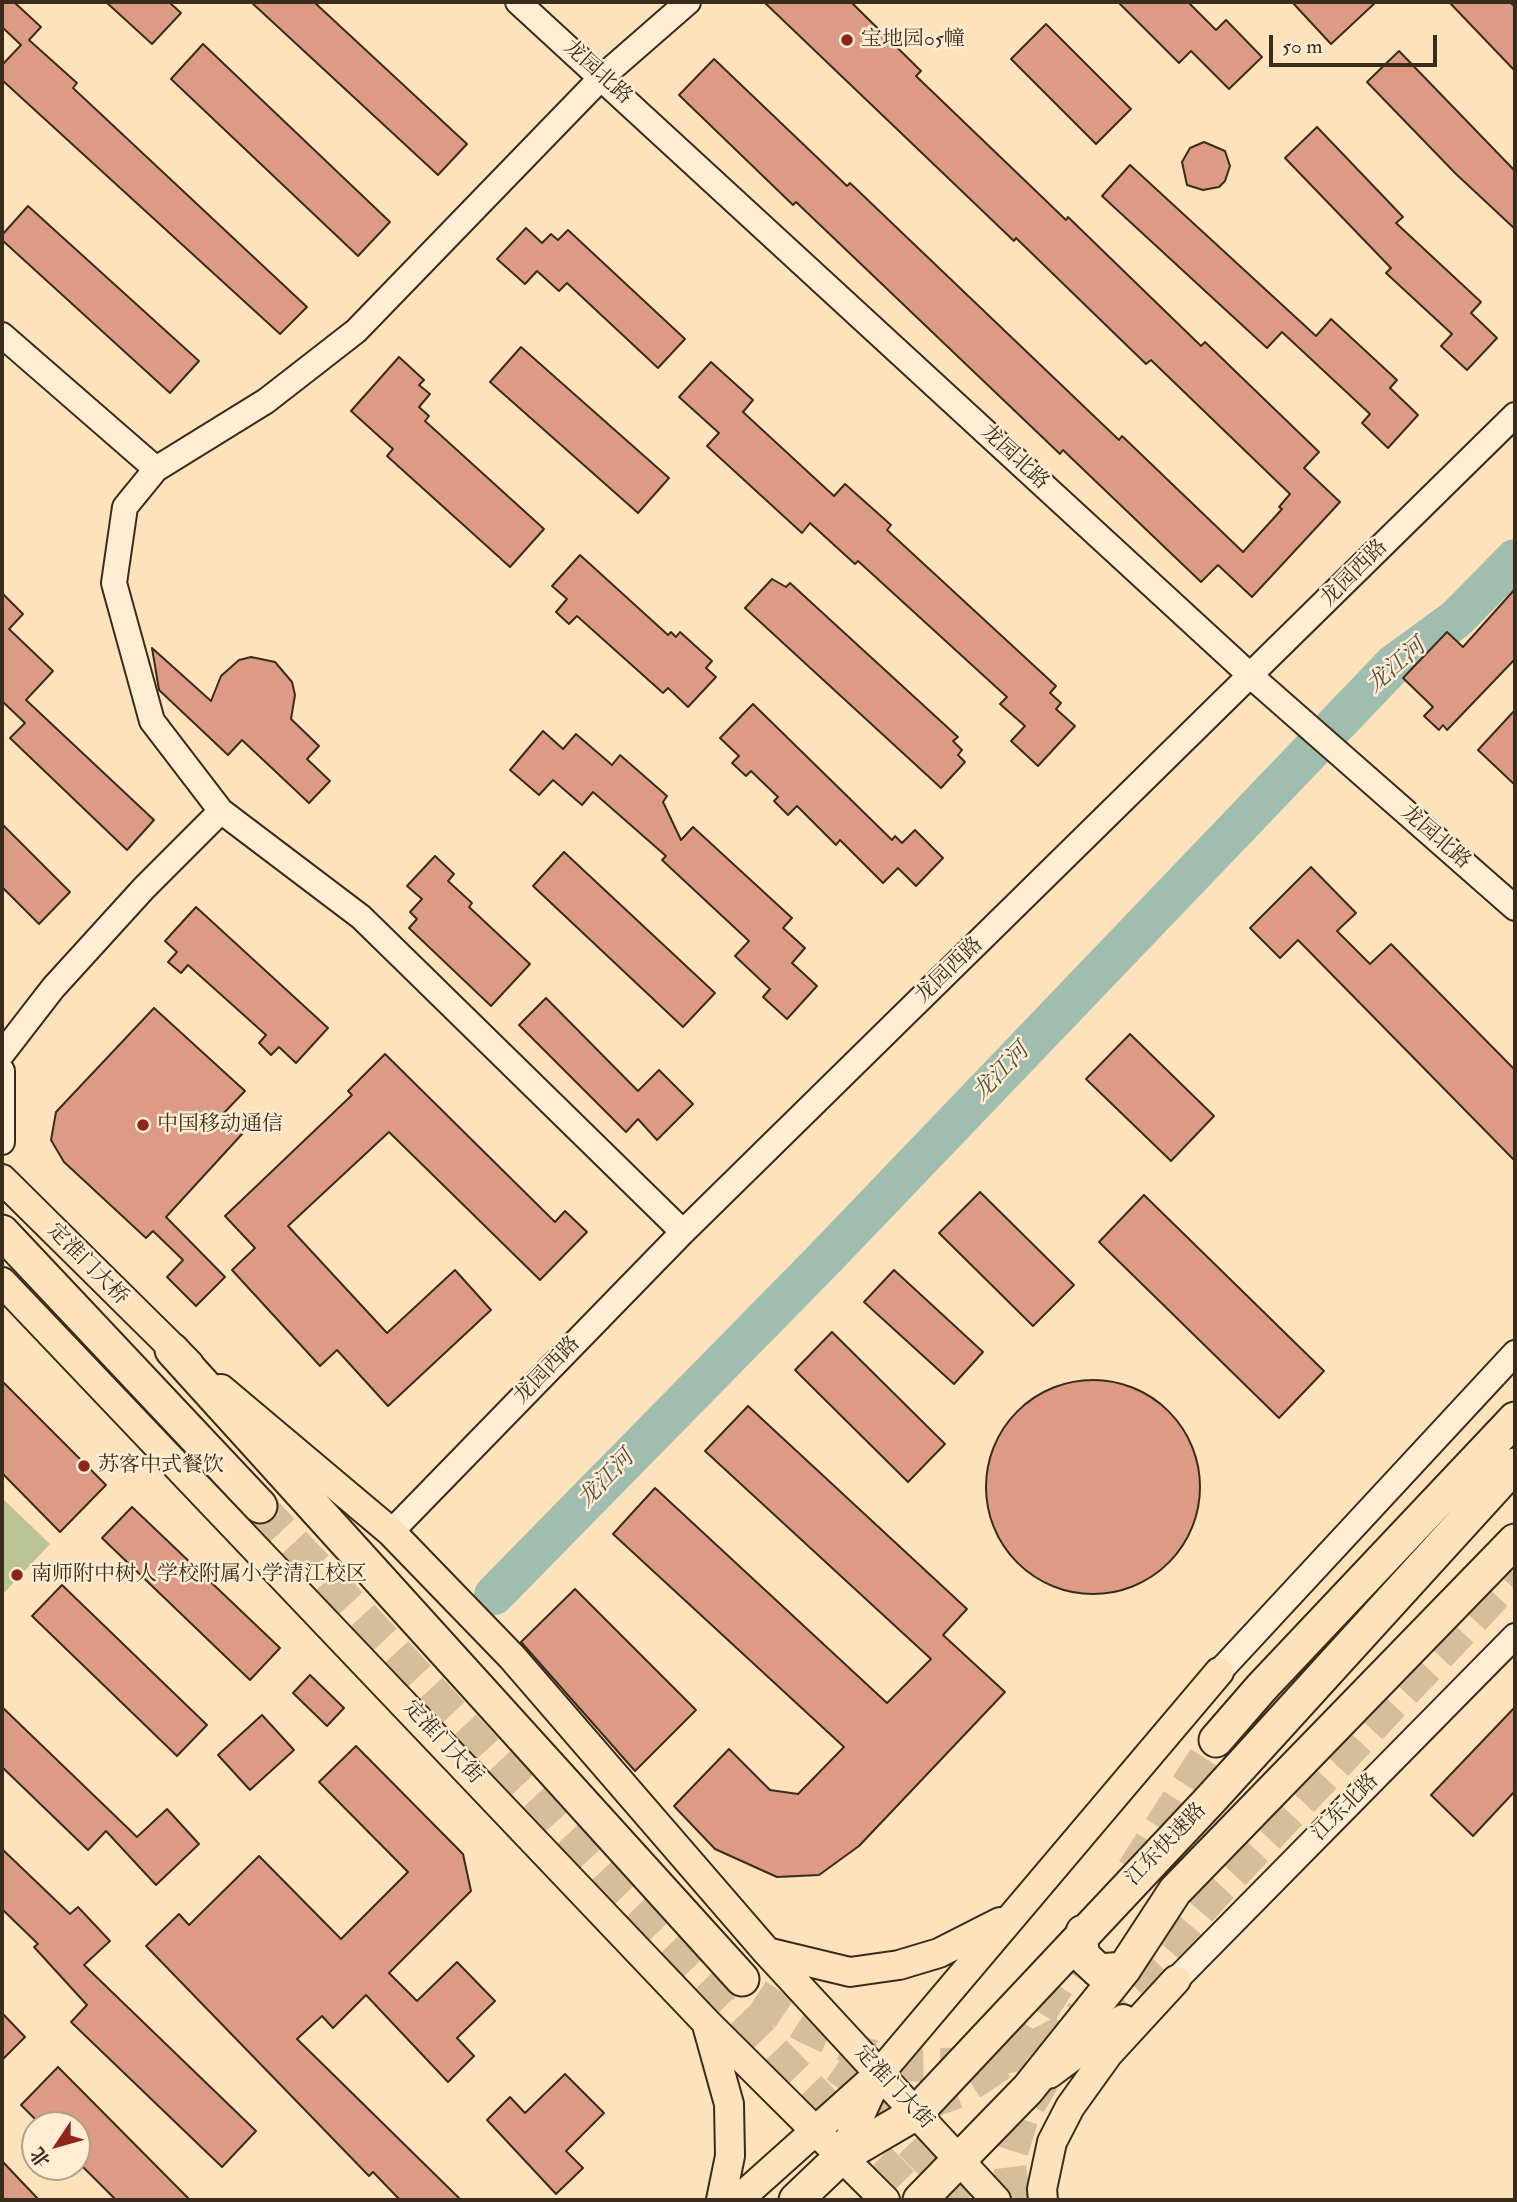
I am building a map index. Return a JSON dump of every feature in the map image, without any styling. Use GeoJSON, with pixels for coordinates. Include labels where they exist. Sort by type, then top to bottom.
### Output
{"type":"FeatureCollection","features":[{"type":"Feature","properties":{"kind":"highway"},"geometry":{"type":"LineString","coordinates":[[2,1232],[260,1506]]}},
{"type":"Feature","properties":{"kind":"highway"},"geometry":{"type":"LineString","coordinates":[[172,1350],[743,1979]]}},
{"type":"Feature","properties":{"kind":"highway"},"geometry":{"type":"LineString","coordinates":[[1216,1740],[1262,1687],[1515,1419]]}},
{"type":"Feature","properties":{"kind":"highway","name":"江东快速路"},"geometry":{"type":"LineString","coordinates":[[796,2200],[841,2157],[916,2113],[1083,1932],[1211,1799],[1515,1465]]}},
{"type":"Feature","properties":{"kind":"highway","name":"江东快速路"},"geometry":{"type":"LineString","coordinates":[[920,2200],[1028,2089],[1124,1969],[1175,1891],[1515,1541]]}},
{"type":"Feature","properties":{"kind":"highway"},"geometry":{"type":"LineString","coordinates":[[1083,1932],[1083,1956],[1099,1971],[1124,1969]]}},
{"type":"Feature","properties":{"kind":"main road","name":"龙园北路"},"geometry":{"type":"LineString","coordinates":[[518,2],[1252,677],[1515,908]]}},
{"type":"Feature","properties":{"kind":"main road"},"geometry":{"type":"LineString","coordinates":[[683,1232],[361,917],[221,811],[152,721],[114,583],[125,508],[156,468],[266,401],[356,331],[602,77],[688,2]]}},
{"type":"Feature","properties":{"kind":"main road"},"geometry":{"type":"LineString","coordinates":[[2,335],[156,468]]}},
{"type":"Feature","properties":{"kind":"main road","name":"龙园西路"},"geometry":{"type":"LineString","coordinates":[[391,1532],[683,1232],[1252,677],[1515,415]]}},
{"type":"Feature","properties":{"kind":"main road"},"geometry":{"type":"LineString","coordinates":[[2,1054],[62,978],[144,888],[221,811]]}},
{"type":"Feature","properties":{"kind":"main road"},"geometry":{"type":"LineString","coordinates":[[2,1071],[2,1142]]}},
{"type":"Feature","properties":{"kind":"main road","name":"定淮门大桥"},"geometry":{"type":"LineString","coordinates":[[2,1179],[172,1350]]}},
{"type":"Feature","properties":{"kind":"main road","name":"定淮门大街"},"geometry":{"type":"LineString","coordinates":[[2,1282],[706,2022],[885,2200]]}},
{"type":"Feature","properties":{"kind":"main road","name":"定淮门大街"},"geometry":{"type":"LineString","coordinates":[[172,1350],[268,1426],[391,1532],[512,1657],[767,1952],[996,2200]]}},
{"type":"Feature","properties":{"kind":"main road"},"geometry":{"type":"LineString","coordinates":[[738,2200],[879,2074],[1219,1672],[1515,1353]]}},
{"type":"Feature","properties":{"kind":"main road","name":"江东北路"},"geometry":{"type":"LineString","coordinates":[[1175,1980],[1512,1644]]}},
{"type":"Feature","properties":{"kind":"main road"},"geometry":{"type":"LineString","coordinates":[[767,1952],[850,1972],[899,1965],[939,1952],[1012,1916]]}},
{"type":"Feature","properties":{"kind":"main road"},"geometry":{"type":"LineString","coordinates":[[1028,2089],[1175,1980]]}},
{"type":"Feature","properties":{"kind":"main road"},"geometry":{"type":"LineString","coordinates":[[1043,2200],[1042,2189],[1052,2142],[1070,2107],[1108,2054],[1175,1980]]}},
{"type":"Feature","properties":{"kind":"main road"},"geometry":{"type":"LineString","coordinates":[[706,2022],[729,2104],[730,2156],[721,2200]]}},
{"type":"Feature","properties":{"kind":"main road"},"geometry":{"type":"LineString","coordinates":[[841,2157],[879,2074]]}},
{"type":"Feature","properties":{"kind":"green space","name":"南师附中树人学校附属小学清江校区"},"geometry":{"type":"Polygon","coordinates":[[[2,1498],[50,1544],[2,1595],[2,1498]]]}},
{"type":"Feature","properties":{"kind":"building"},"geometry":{"type":"Polygon","coordinates":[[[2,2],[14,2],[41,27],[29,40],[77,83],[73,88],[307,307],[280,334],[2,80],[2,65],[21,45],[2,27],[2,2]]]}},
{"type":"Feature","properties":{"kind":"building"},"geometry":{"type":"Polygon","coordinates":[[[106,2],[169,2],[181,13],[152,44],[106,2]]]}},
{"type":"Feature","properties":{"kind":"building"},"geometry":{"type":"Polygon","coordinates":[[[251,2],[314,2],[467,144],[438,175],[251,2]]]}},
{"type":"Feature","properties":{"kind":"building"},"geometry":{"type":"Polygon","coordinates":[[[764,2],[851,2],[921,71],[916,76],[1066,220],[1068,217],[1201,346],[1205,342],[1319,452],[1304,468],[1340,502],[1252,597],[1218,565],[1201,582],[1063,450],[1060,454],[796,202],[793,205],[679,95],[714,59],[847,186],[850,183],[1119,440],[1122,436],[1243,552],[1282,509],[1279,507],[1290,494],[1151,360],[1146,364],[1016,238],[1014,241],[764,2]]]}},
{"type":"Feature","properties":{"kind":"building"},"geometry":{"type":"Polygon","coordinates":[[[1118,2],[1188,2],[1216,30],[1226,20],[1262,57],[1229,89],[1191,51],[1179,63],[1118,2]]]}},
{"type":"Feature","properties":{"kind":"building"},"geometry":{"type":"Polygon","coordinates":[[[1292,2],[1376,2],[1331,44],[1292,2]]]}},
{"type":"Feature","properties":{"kind":"building"},"geometry":{"type":"Polygon","coordinates":[[[1449,2],[1510,2],[1515,7],[1515,71],[1449,2]]]}},
{"type":"Feature","properties":{"kind":"building"},"geometry":{"type":"Polygon","coordinates":[[[1046,24],[1131,109],[1096,144],[1011,59],[1046,24]]]}},
{"type":"Feature","properties":{"kind":"building"},"geometry":{"type":"Polygon","coordinates":[[[203,44],[390,222],[358,256],[171,79],[203,44]]]}},
{"type":"Feature","properties":{"kind":"building"},"geometry":{"type":"Polygon","coordinates":[[[1399,51],[1515,171],[1515,229],[1456,174],[1367,82],[1399,51]]]}},
{"type":"Feature","properties":{"kind":"building"},"geometry":{"type":"Polygon","coordinates":[[[1317,127],[1403,217],[1396,223],[1481,302],[1471,313],[1497,338],[1467,370],[1441,346],[1452,334],[1386,273],[1391,268],[1285,158],[1317,127]]]}},
{"type":"Feature","properties":{"kind":"building"},"geometry":{"type":"Polygon","coordinates":[[[1204,142],[1225,151],[1230,166],[1225,181],[1219,187],[1203,190],[1187,185],[1182,162],[1190,148],[1204,142]]]}},
{"type":"Feature","properties":{"kind":"building"},"geometry":{"type":"Polygon","coordinates":[[[1130,165],[1316,336],[1331,319],[1397,380],[1390,388],[1418,415],[1388,448],[1362,423],[1370,414],[1282,332],[1267,348],[1102,196],[1130,165]]]}},
{"type":"Feature","properties":{"kind":"building"},"geometry":{"type":"Polygon","coordinates":[[[28,206],[199,361],[170,393],[2,240],[2,235],[28,206]]]}},
{"type":"Feature","properties":{"kind":"building"},"geometry":{"type":"Polygon","coordinates":[[[526,228],[542,243],[551,234],[558,240],[568,230],[685,339],[658,368],[567,283],[559,291],[537,271],[525,284],[497,259],[526,228]]]}},
{"type":"Feature","properties":{"kind":"building"},"geometry":{"type":"Polygon","coordinates":[[[521,347],[669,478],[638,513],[490,382],[521,347]]]}},
{"type":"Feature","properties":{"kind":"building"},"geometry":{"type":"Polygon","coordinates":[[[399,357],[424,380],[419,385],[430,394],[419,407],[429,416],[425,421],[544,529],[510,567],[387,456],[393,449],[351,411],[399,357]]]}},
{"type":"Feature","properties":{"kind":"building"},"geometry":{"type":"Polygon","coordinates":[[[711,362],[753,400],[743,412],[834,496],[845,484],[891,525],[887,530],[1056,686],[1050,693],[1061,703],[1056,709],[1075,726],[1038,766],[1011,741],[1025,726],[1000,704],[1007,697],[858,561],[855,564],[810,523],[802,533],[707,446],[719,433],[679,397],[711,362]]]}},
{"type":"Feature","properties":{"kind":"building"},"geometry":{"type":"Polygon","coordinates":[[[580,555],[668,635],[671,632],[676,637],[680,632],[712,661],[706,668],[716,677],[688,707],[668,688],[663,693],[577,616],[569,624],[556,612],[567,599],[552,586],[580,555]]]}},
{"type":"Feature","properties":{"kind":"building"},"geometry":{"type":"Polygon","coordinates":[[[772,579],[786,587],[790,583],[958,737],[953,741],[962,750],[958,755],[965,762],[941,788],[745,608],[772,579]]]}},
{"type":"Feature","properties":{"kind":"building"},"geometry":{"type":"Polygon","coordinates":[[[1515,589],[1515,659],[1447,730],[1443,725],[1439,730],[1424,716],[1433,707],[1403,678],[1447,632],[1463,647],[1515,589]]]}},
{"type":"Feature","properties":{"kind":"building"},"geometry":{"type":"Polygon","coordinates":[[[2,593],[23,614],[9,629],[53,671],[26,700],[154,820],[127,850],[10,738],[25,723],[2,701],[2,593]]]}},
{"type":"Feature","properties":{"kind":"building"},"geometry":{"type":"Polygon","coordinates":[[[152,648],[211,701],[221,676],[239,660],[251,657],[275,662],[292,682],[295,695],[291,719],[319,746],[307,759],[330,781],[309,803],[242,740],[228,755],[159,690],[152,648]]]}},
{"type":"Feature","properties":{"kind":"building"},"geometry":{"type":"Polygon","coordinates":[[[753,704],[892,840],[895,836],[902,843],[915,830],[943,858],[916,886],[898,868],[883,883],[840,840],[836,845],[797,806],[788,815],[774,801],[778,797],[751,771],[746,776],[732,763],[739,756],[720,738],[753,704]]]}},
{"type":"Feature","properties":{"kind":"building"},"geometry":{"type":"Polygon","coordinates":[[[1515,710],[1515,785],[1478,750],[1515,710]]]}},
{"type":"Feature","properties":{"kind":"building"},"geometry":{"type":"Polygon","coordinates":[[[543,731],[563,749],[576,734],[612,765],[620,755],[667,796],[663,802],[681,840],[693,827],[792,918],[783,928],[805,948],[792,963],[817,986],[787,1019],[763,997],[770,989],[735,956],[749,941],[662,860],[666,856],[593,792],[582,805],[553,780],[539,795],[510,770],[543,731]]]}},
{"type":"Feature","properties":{"kind":"building"},"geometry":{"type":"Polygon","coordinates":[[[2,824],[70,892],[39,924],[2,887],[2,824]]]}},
{"type":"Feature","properties":{"kind":"building"},"geometry":{"type":"Polygon","coordinates":[[[564,852],[715,993],[683,1027],[533,886],[564,852]]]}},
{"type":"Feature","properties":{"kind":"building"},"geometry":{"type":"Polygon","coordinates":[[[435,856],[454,874],[448,881],[472,903],[469,907],[530,964],[491,1006],[409,928],[417,919],[410,912],[422,899],[407,886],[435,856]]]}},
{"type":"Feature","properties":{"kind":"building"},"geometry":{"type":"Polygon","coordinates":[[[1311,867],[1356,913],[1337,931],[1370,964],[1391,944],[1515,1070],[1515,1161],[1298,940],[1280,958],[1250,928],[1311,867]]]}},
{"type":"Feature","properties":{"kind":"building"},"geometry":{"type":"Polygon","coordinates":[[[196,907],[328,1028],[296,1063],[279,1047],[271,1055],[259,1043],[266,1035],[188,965],[181,973],[168,962],[177,952],[165,941],[196,907]]]}},
{"type":"Feature","properties":{"kind":"building"},"geometry":{"type":"Polygon","coordinates":[[[546,998],[638,1091],[659,1070],[693,1104],[657,1140],[638,1119],[626,1132],[519,1025],[546,998]]]}},
{"type":"Feature","properties":{"kind":"building","name":"中国移动通信"},"geometry":{"type":"Polygon","coordinates":[[[154,1008],[245,1091],[221,1116],[243,1133],[166,1217],[225,1277],[196,1306],[167,1277],[183,1260],[153,1231],[146,1238],[64,1162],[51,1140],[56,1112],[154,1008]]]}},
{"type":"Feature","properties":{"kind":"building"},"geometry":{"type":"Polygon","coordinates":[[[1130,1034],[1214,1116],[1171,1161],[1086,1079],[1130,1034]]]}},
{"type":"Feature","properties":{"kind":"building"},"geometry":{"type":"Polygon","coordinates":[[[385,1054],[555,1222],[565,1211],[587,1232],[540,1280],[389,1132],[288,1226],[387,1333],[455,1270],[491,1310],[388,1406],[337,1350],[320,1366],[232,1270],[255,1248],[225,1216],[352,1095],[348,1091],[385,1054]]]}},
{"type":"Feature","properties":{"kind":"building"},"geometry":{"type":"Polygon","coordinates":[[[980,1192],[1074,1285],[1033,1326],[939,1233],[980,1192]]]}},
{"type":"Feature","properties":{"kind":"building"},"geometry":{"type":"Polygon","coordinates":[[[1144,1195],[1324,1371],[1279,1418],[1099,1242],[1144,1195]]]}},
{"type":"Feature","properties":{"kind":"building"},"geometry":{"type":"Polygon","coordinates":[[[894,1270],[983,1352],[954,1384],[864,1302],[894,1270]]]}},
{"type":"Feature","properties":{"kind":"building"},"geometry":{"type":"Polygon","coordinates":[[[832,1332],[945,1444],[908,1482],[795,1370],[832,1332]]]}},
{"type":"Feature","properties":{"kind":"building"},"geometry":{"type":"Polygon","coordinates":[[[1093,1380],[1114,1382],[1134,1389],[1152,1398],[1168,1412],[1182,1428],[1191,1446],[1198,1466],[1198,1508],[1191,1528],[1182,1546],[1168,1562],[1152,1576],[1134,1585],[1114,1592],[1093,1594],[1072,1592],[1052,1585],[1034,1576],[1018,1562],[1004,1546],[995,1528],[988,1508],[986,1487],[988,1466],[995,1446],[1004,1428],[1018,1412],[1034,1398],[1052,1389],[1072,1382],[1093,1380]]]}},
{"type":"Feature","properties":{"kind":"building"},"geometry":{"type":"Polygon","coordinates":[[[2,1381],[106,1485],[60,1532],[2,1473],[2,1381]]]}},
{"type":"Feature","properties":{"kind":"building"},"geometry":{"type":"Polygon","coordinates":[[[748,1406],[967,1609],[943,1635],[1005,1692],[859,1846],[819,1875],[777,1877],[715,1849],[674,1806],[729,1749],[770,1790],[798,1794],[844,1747],[613,1534],[655,1488],[887,1703],[931,1659],[705,1451],[748,1406]]]}},
{"type":"Feature","properties":{"kind":"building"},"geometry":{"type":"Polygon","coordinates":[[[132,1507],[280,1648],[250,1680],[102,1538],[132,1507]]]}},
{"type":"Feature","properties":{"kind":"building"},"geometry":{"type":"Polygon","coordinates":[[[62,1585],[207,1725],[177,1756],[32,1616],[62,1585]]]}},
{"type":"Feature","properties":{"kind":"building"},"geometry":{"type":"Polygon","coordinates":[[[575,1589],[696,1710],[635,1771],[521,1642],[575,1589]]]}},
{"type":"Feature","properties":{"kind":"building"},"geometry":{"type":"Polygon","coordinates":[[[310,1675],[344,1708],[327,1726],[293,1693],[310,1675]]]}},
{"type":"Feature","properties":{"kind":"building"},"geometry":{"type":"Polygon","coordinates":[[[2,1707],[137,1837],[167,1809],[199,1844],[156,1885],[106,1831],[88,1850],[2,1767],[2,1707]]]}},
{"type":"Feature","properties":{"kind":"building"},"geometry":{"type":"Polygon","coordinates":[[[1515,1707],[1515,1791],[1473,1836],[1431,1795],[1515,1707]]]}},
{"type":"Feature","properties":{"kind":"building"},"geometry":{"type":"Polygon","coordinates":[[[262,1715],[294,1750],[250,1790],[218,1755],[262,1715]]]}},
{"type":"Feature","properties":{"kind":"building"},"geometry":{"type":"Polygon","coordinates":[[[356,1746],[463,1854],[471,1891],[389,1973],[417,2001],[457,1962],[495,2001],[457,2038],[474,2056],[448,2082],[366,1995],[333,2028],[322,2016],[297,2039],[461,2200],[400,2200],[373,2172],[369,2176],[146,1946],[179,1914],[189,1925],[259,1856],[341,1939],[408,1872],[319,1782],[356,1746]]]}},
{"type":"Feature","properties":{"kind":"building"},"geometry":{"type":"Polygon","coordinates":[[[2,1849],[70,1914],[78,1907],[110,1941],[84,1965],[256,2131],[222,2167],[71,2022],[87,2005],[34,1947],[38,1944],[2,1909],[2,1849]]]}},
{"type":"Feature","properties":{"kind":"building"},"geometry":{"type":"Polygon","coordinates":[[[2,2013],[25,2037],[2,2060],[2,2013]]]}},
{"type":"Feature","properties":{"kind":"building"},"geometry":{"type":"Polygon","coordinates":[[[58,2067],[190,2200],[116,2200],[91,2175],[91,2111],[27,2111],[21,2105],[58,2067]]]}},
{"type":"Feature","properties":{"kind":"building"},"geometry":{"type":"Polygon","coordinates":[[[565,2074],[604,2113],[566,2151],[583,2168],[556,2194],[487,2120],[510,2097],[525,2113],[565,2074]]]}},
{"type":"Feature","properties":{"kind":"building"},"geometry":{"type":"Polygon","coordinates":[[[2,2161],[39,2200],[2,2200],[2,2161]]]}},
{"type":"Feature","properties":{"kind":"waterway","name":"龙江河"},"geometry":{"type":"LineString","coordinates":[[494,1595],[825,1258],[1393,665],[1456,619],[1515,559]]}},
{"type":"Feature","properties":{"kind":"tunnel"},"geometry":{"type":"LineString","coordinates":[[260,1506],[617,1890],[919,2200]]}},
{"type":"Feature","properties":{"kind":"tunnel"},"geometry":{"type":"LineString","coordinates":[[1098,2021],[1158,1960],[1209,1900],[1515,1574]]}},
{"type":"Feature","properties":{"kind":"tunnel"},"geometry":{"type":"LineString","coordinates":[[1133,1870],[1216,1740]]}},
{"type":"Feature","properties":{"kind":"tunnel"},"geometry":{"type":"LineString","coordinates":[[836,2066],[874,2093],[900,2103],[927,2103],[960,2091],[998,2066],[1025,2037],[1082,1948]]}},
{"type":"Feature","properties":{"kind":"tunnel"},"geometry":{"type":"LineString","coordinates":[[715,1968],[802,2025],[864,2054],[914,2065],[973,2064],[1021,2054],[1062,2032],[1081,2015]]}},
{"type":"Feature","properties":{"kind":"tunnel"},"geometry":{"type":"LineString","coordinates":[[1014,2200],[1009,2160],[1023,2115],[1043,2081]]}},
{"type":"Feature","properties":{"kind":"tunnel"},"geometry":{"type":"LineString","coordinates":[[876,2107],[966,2200]]}},
{"type":"Feature","properties":{"kind":"place","name":"宝地园05幢"},"geometry":{"type":"Point","coordinates":[847,40]}},
{"type":"Feature","properties":{"kind":"place","name":"中国移动通信"},"geometry":{"type":"Point","coordinates":[143,1125]}},
{"type":"Feature","properties":{"kind":"place","name":"苏客中式餐饮"},"geometry":{"type":"Point","coordinates":[84,1466]}},
{"type":"Feature","properties":{"kind":"place","name":"南师附中树人学校附属小学清江校区"},"geometry":{"type":"Point","coordinates":[17,1575]}}]}
